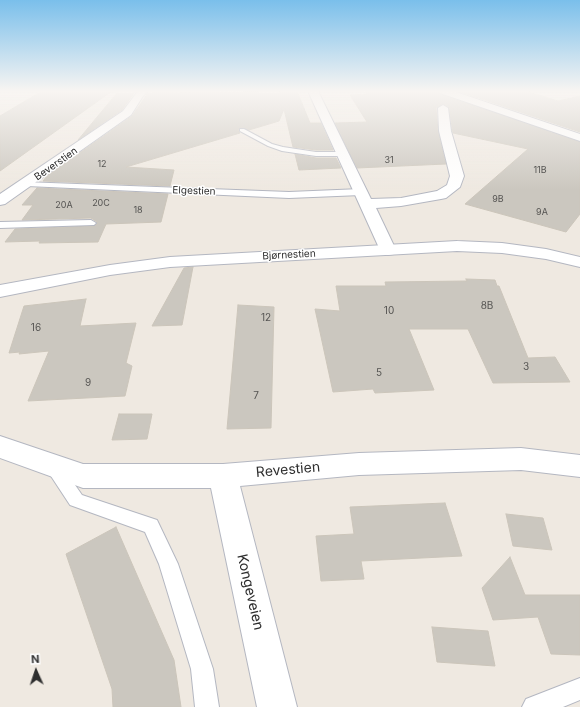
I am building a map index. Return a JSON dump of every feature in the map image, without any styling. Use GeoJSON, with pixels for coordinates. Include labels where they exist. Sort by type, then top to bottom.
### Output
{"type":"FeatureCollection","features":[{"type":"Feature","properties":{"kind":"street","name":"Beverstien"},"geometry":{"type":"LineString","coordinates":[[0,201],[27,184],[112,124]]}},
{"type":"Feature","properties":{"kind":"street"},"geometry":{"type":"LineString","coordinates":[[328,124],[388,250]]}},
{"type":"Feature","properties":{"kind":"street"},"geometry":{"type":"LineString","coordinates":[[364,198],[401,202],[441,195],[453,187],[457,176],[444,124]]}},
{"type":"Feature","properties":{"kind":"street"},"geometry":{"type":"LineString","coordinates":[[539,124],[580,138]]}},
{"type":"Feature","properties":{"kind":"street","name":"Bjørnestien"},"geometry":{"type":"LineString","coordinates":[[0,291],[110,270],[170,262],[457,246],[502,248],[546,254],[580,262]]}},
{"type":"Feature","properties":{"kind":"street","name":"Revestien"},"geometry":{"type":"LineString","coordinates":[[0,447],[83,476],[223,476],[359,464],[521,459],[580,466]]}},
{"type":"Feature","properties":{"kind":"street","name":"Kongeveien"},"geometry":{"type":"LineString","coordinates":[[223,476],[277,707]]}},
{"type":"Feature","properties":{"kind":"lane"},"geometry":{"type":"LineString","coordinates":[[242,130],[270,145],[282,149],[316,154],[342,154]]}},
{"type":"Feature","properties":{"kind":"lane","name":"Elgestien"},"geometry":{"type":"LineString","coordinates":[[27,184],[364,198]]}},
{"type":"Feature","properties":{"kind":"lane"},"geometry":{"type":"LineString","coordinates":[[0,226],[90,223]]}},
{"type":"Feature","properties":{"kind":"lane"},"geometry":{"type":"LineString","coordinates":[[52,465],[76,500],[151,526],[168,564],[199,661],[207,707]]}},
{"type":"Feature","properties":{"kind":"lane"},"geometry":{"type":"LineString","coordinates":[[534,707],[580,689]]}},
{"type":"Feature","properties":{"kind":"building"},"geometry":{"type":"Polygon","coordinates":[[[0,124],[66,124],[0,171],[0,124]]]}},
{"type":"Feature","properties":{"kind":"building"},"geometry":{"type":"Polygon","coordinates":[[[91,124],[101,124],[78,140],[91,124]]]}},
{"type":"Feature","properties":{"kind":"building"},"geometry":{"type":"Polygon","coordinates":[[[121,124],[269,124],[249,130],[240,128],[238,131],[240,133],[126,167],[174,170],[170,186],[43,181],[47,176],[121,124]]]}},
{"type":"Feature","properties":{"kind":"building"},"geometry":{"type":"Polygon","coordinates":[[[288,124],[321,124],[333,150],[316,150],[293,147],[288,124]]]}},
{"type":"Feature","properties":{"kind":"building"},"geometry":{"type":"Polygon","coordinates":[[[335,124],[437,124],[446,164],[357,168],[335,124]]]}},
{"type":"Feature","properties":{"kind":"building"},"geometry":{"type":"Polygon","coordinates":[[[452,124],[527,124],[580,142],[580,214],[566,232],[465,204],[528,149],[453,133],[452,124]]]}},
{"type":"Feature","properties":{"kind":"building"},"geometry":{"type":"Polygon","coordinates":[[[556,124],[580,124],[580,132],[556,124]]]}},
{"type":"Feature","properties":{"kind":"building"},"geometry":{"type":"Polygon","coordinates":[[[295,154],[316,158],[336,158],[341,168],[299,170],[295,154]]]}},
{"type":"Feature","properties":{"kind":"building"},"geometry":{"type":"Polygon","coordinates":[[[37,188],[168,194],[161,222],[106,224],[98,242],[5,242],[15,229],[94,226],[97,224],[97,222],[91,218],[22,220],[33,205],[22,205],[37,188]]]}},
{"type":"Feature","properties":{"kind":"building"},"geometry":{"type":"Polygon","coordinates":[[[193,267],[182,325],[152,326],[184,268],[193,267]]]}},
{"type":"Feature","properties":{"kind":"building"},"geometry":{"type":"Polygon","coordinates":[[[466,279],[495,280],[497,286],[499,286],[528,358],[555,357],[570,382],[493,383],[468,329],[409,329],[434,390],[375,393],[373,389],[333,392],[315,309],[340,311],[336,286],[386,286],[385,282],[467,281],[466,279]]]}},
{"type":"Feature","properties":{"kind":"building"},"geometry":{"type":"Polygon","coordinates":[[[86,299],[80,326],[136,323],[126,363],[132,366],[125,396],[28,401],[49,351],[19,354],[20,352],[9,353],[24,306],[86,299]]]}},
{"type":"Feature","properties":{"kind":"building"},"geometry":{"type":"Polygon","coordinates":[[[238,305],[274,307],[271,428],[227,429],[238,305]]]}},
{"type":"Feature","properties":{"kind":"building"},"geometry":{"type":"Polygon","coordinates":[[[119,414],[152,414],[147,439],[112,440],[119,414]]]}},
{"type":"Feature","properties":{"kind":"building"},"geometry":{"type":"Polygon","coordinates":[[[445,503],[462,556],[361,561],[364,579],[321,581],[316,536],[354,534],[350,507],[445,503]]]}},
{"type":"Feature","properties":{"kind":"building"},"geometry":{"type":"Polygon","coordinates":[[[506,514],[543,518],[552,550],[513,546],[506,514]]]}},
{"type":"Feature","properties":{"kind":"building"},"geometry":{"type":"Polygon","coordinates":[[[116,527],[174,660],[181,707],[113,707],[112,689],[66,554],[116,527]]]}},
{"type":"Feature","properties":{"kind":"building"},"geometry":{"type":"Polygon","coordinates":[[[510,557],[525,595],[580,595],[580,655],[551,654],[538,617],[493,620],[482,588],[510,557]]]}},
{"type":"Feature","properties":{"kind":"building"},"geometry":{"type":"Polygon","coordinates":[[[432,627],[488,631],[495,666],[437,662],[432,627]]]}}]}
